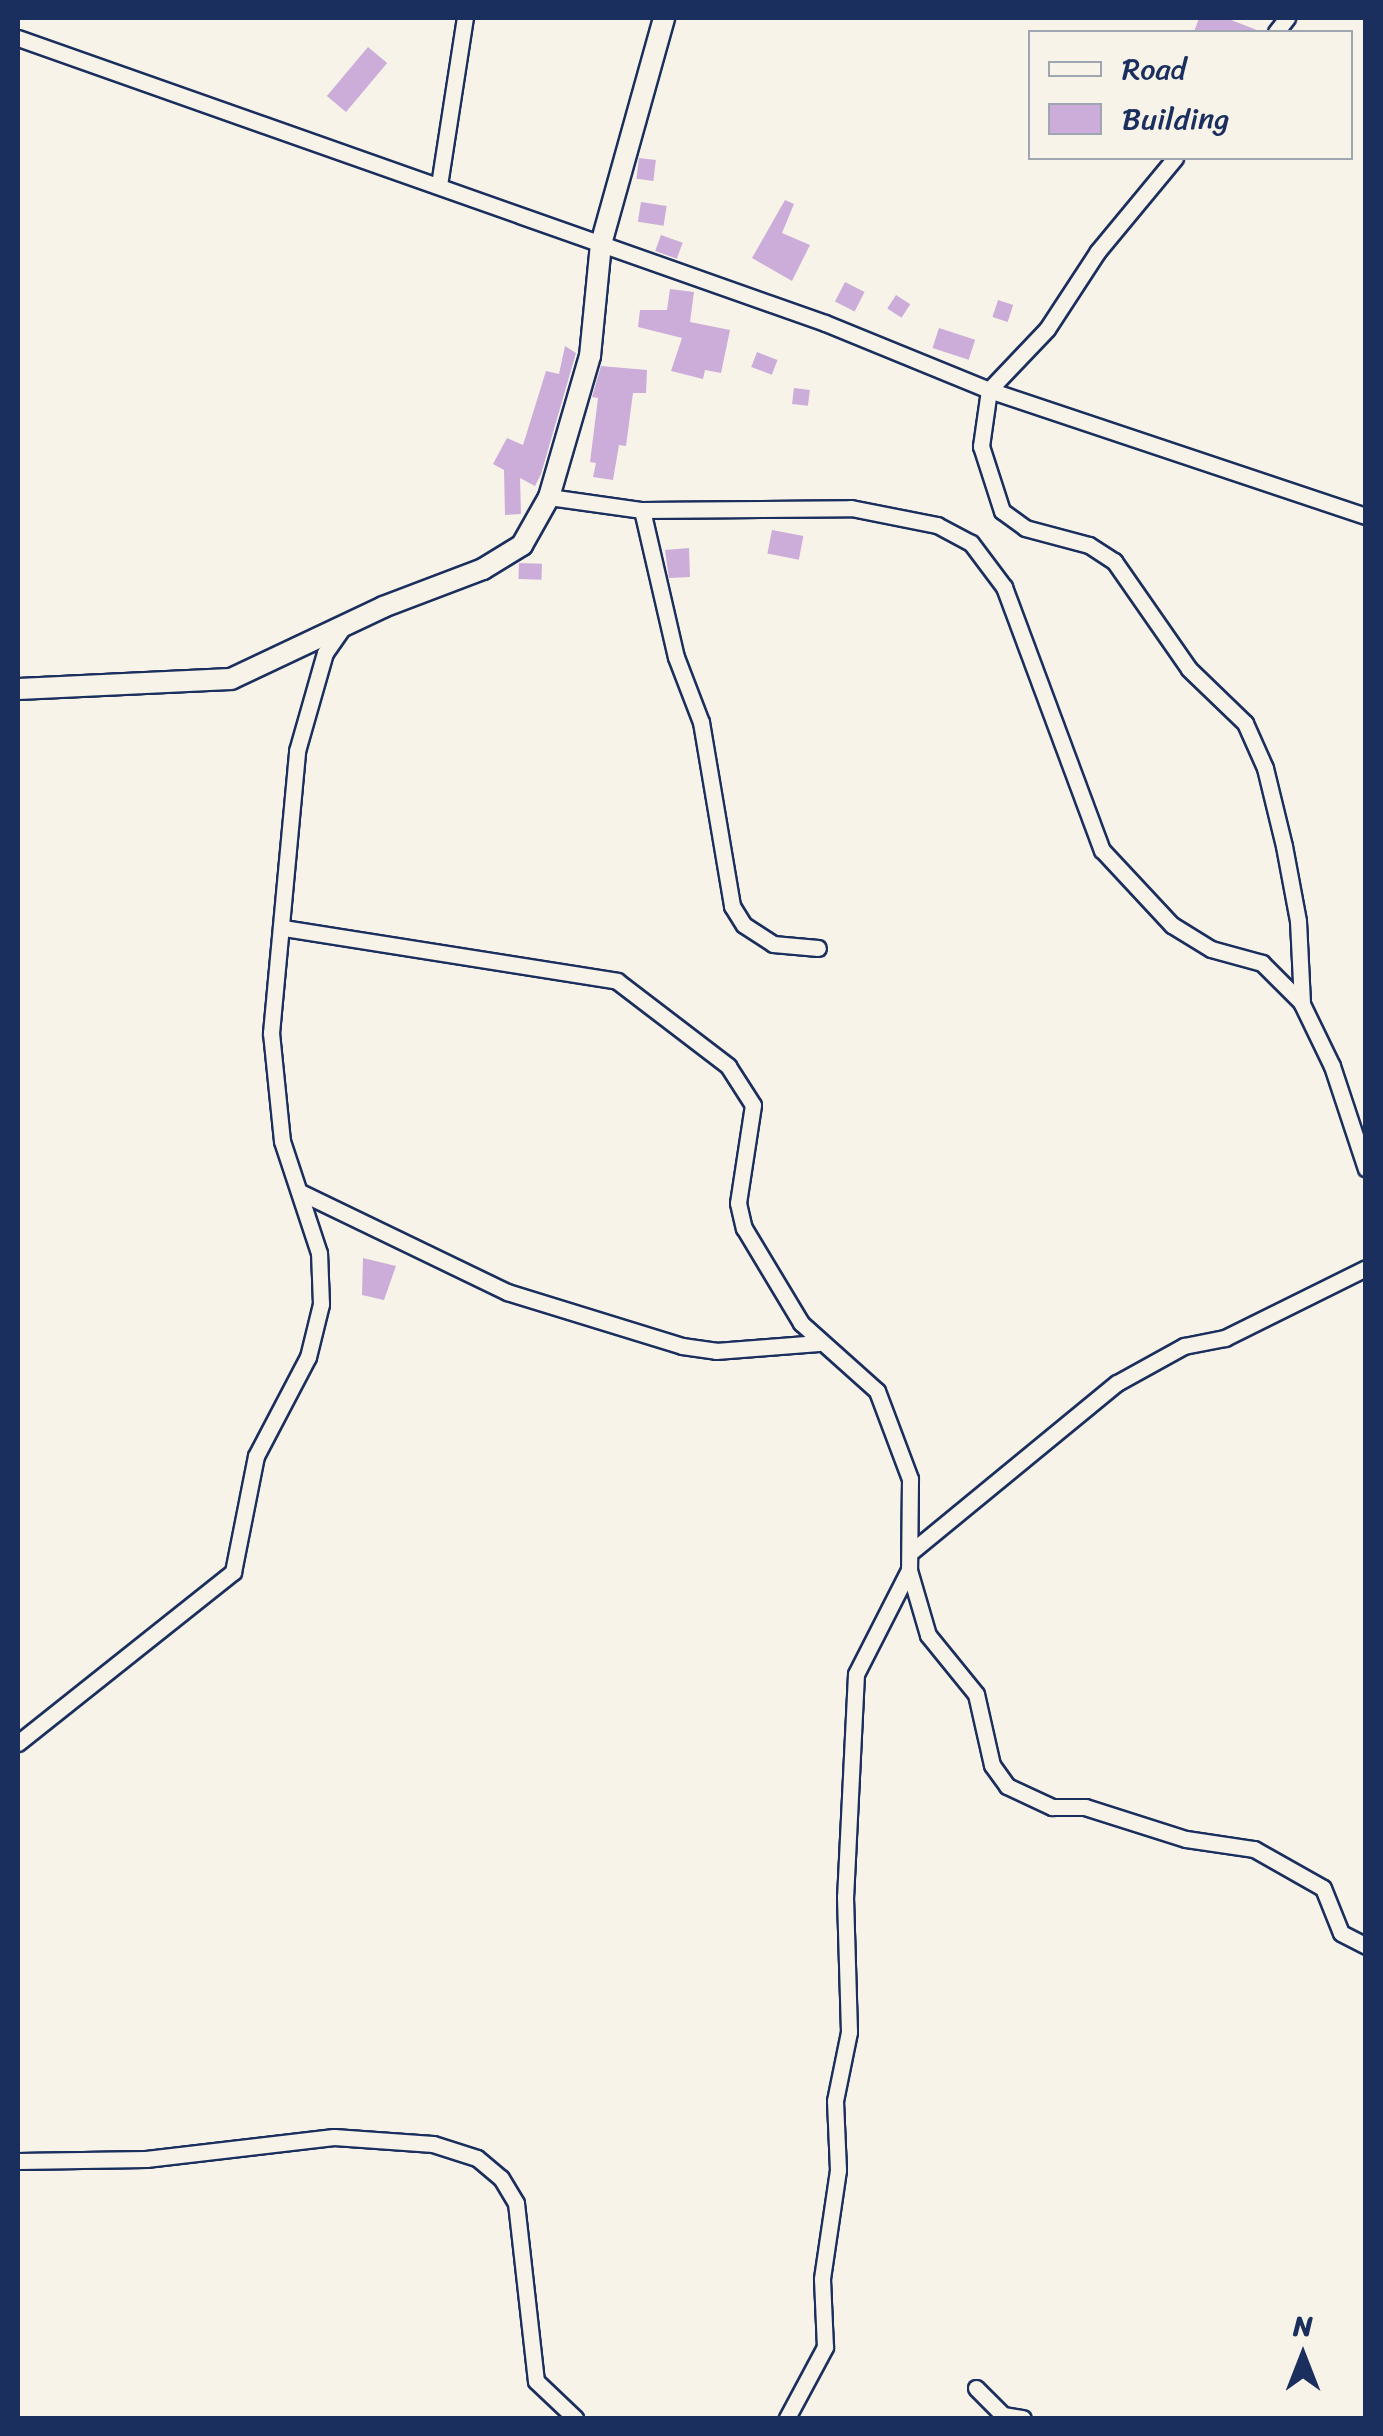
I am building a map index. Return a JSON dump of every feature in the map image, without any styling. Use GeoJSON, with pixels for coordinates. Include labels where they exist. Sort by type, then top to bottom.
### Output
{"type":"FeatureCollection","features":[{"type":"Feature","properties":{"kind":"street"},"geometry":{"type":"LineString","coordinates":[[439,185],[465,18]]}},
{"type":"Feature","properties":{"kind":"street"},"geometry":{"type":"LineString","coordinates":[[18,689],[212,682],[258,670],[484,569],[522,545],[549,498],[590,356],[601,244],[664,18]]}},
{"type":"Feature","properties":{"kind":"street"},"geometry":{"type":"LineString","coordinates":[[18,38],[439,185],[989,390],[1366,516]]}},
{"type":"Feature","properties":{"kind":"street"},"geometry":{"type":"LineString","coordinates":[[1173,160],[1098,250],[1048,329],[989,390],[981,446],[1002,510],[1025,528],[1090,545],[1114,561],[1189,669],[1245,722],[1265,768],[1284,846],[1298,921],[1302,1004]]}},
{"type":"Feature","properties":{"kind":"street"},"geometry":{"type":"LineString","coordinates":[[549,498],[642,510],[851,508],[936,525],[971,543],[1004,586],[1102,850],[1172,925],[1211,949],[1262,963],[1302,1004],[1332,1066],[1366,1169]]}},
{"type":"Feature","properties":{"kind":"street"},"geometry":{"type":"LineString","coordinates":[[642,510],[676,657],[701,722],[732,906],[744,925],[773,944],[818,948]]}},
{"type":"Feature","properties":{"kind":"street"},"geometry":{"type":"LineString","coordinates":[[18,1743],[233,1572],[256,1456],[308,1358],[321,1304],[319,1253],[273,1096],[271,1033],[284,928],[297,752],[324,654],[342,630]]}},
{"type":"Feature","properties":{"kind":"street"},"geometry":{"type":"LineString","coordinates":[[284,928],[592,974],[640,994],[749,1090],[748,1158],[738,1203],[744,1228],[818,1343],[878,1391],[910,1478],[909,1570],[928,1635],[976,1694],[992,1764],[1007,1786],[1052,1807],[1085,1807],[1186,1839],[1254,1850],[1323,1888],[1341,1934],[1366,1946]]}},
{"type":"Feature","properties":{"kind":"street"},"geometry":{"type":"LineString","coordinates":[[300,1192],[507,1292],[682,1346],[716,1351],[818,1343]]}},
{"type":"Feature","properties":{"kind":"street"},"geometry":{"type":"LineString","coordinates":[[910,1552],[1118,1383],[1184,1346],[1225,1338],[1366,1268]]}},
{"type":"Feature","properties":{"kind":"street"},"geometry":{"type":"LineString","coordinates":[[788,2418],[825,2347],[822,2279],[838,2170],[835,2101],[849,2032],[845,1897],[856,1674],[909,1570]]}},
{"type":"Feature","properties":{"kind":"street"},"geometry":{"type":"LineString","coordinates":[[18,2161],[146,2158],[334,2137],[434,2144],[477,2158],[501,2178],[516,2203],[536,2381],[575,2418]]}},
{"type":"Feature","properties":{"kind":"street"},"geometry":{"type":"LineString","coordinates":[[976,2388],[1003,2415],[1023,2418]]}},
{"type":"Feature","properties":{"kind":"building"},"geometry":{"type":"Polygon","coordinates":[[[1199,18],[1226,18],[1257,30],[1195,30],[1199,18]]]}},
{"type":"Feature","properties":{"kind":"building"},"geometry":{"type":"Polygon","coordinates":[[[368,47],[387,63],[346,112],[327,96],[368,47]]]}},
{"type":"Feature","properties":{"kind":"building"},"geometry":{"type":"Polygon","coordinates":[[[639,158],[656,160],[653,181],[636,179],[639,158]]]}},
{"type":"Feature","properties":{"kind":"building"},"geometry":{"type":"Polygon","coordinates":[[[785,200],[794,204],[782,233],[810,245],[792,281],[752,258],[785,200]]]}},
{"type":"Feature","properties":{"kind":"building"},"geometry":{"type":"Polygon","coordinates":[[[641,202],[667,206],[664,226],[638,222],[641,202]]]}},
{"type":"Feature","properties":{"kind":"building"},"geometry":{"type":"Polygon","coordinates":[[[661,235],[683,243],[677,259],[655,251],[661,235]]]}},
{"type":"Feature","properties":{"kind":"building"},"geometry":{"type":"Polygon","coordinates":[[[845,282],[865,292],[855,312],[835,302],[845,282]]]}},
{"type":"Feature","properties":{"kind":"building"},"geometry":{"type":"Polygon","coordinates":[[[670,289],[694,292],[690,322],[730,330],[721,373],[705,370],[703,379],[671,371],[682,338],[638,327],[640,310],[667,310],[670,289]]]}},
{"type":"Feature","properties":{"kind":"building"},"geometry":{"type":"Polygon","coordinates":[[[896,295],[910,304],[902,318],[887,308],[896,295]]]}},
{"type":"Feature","properties":{"kind":"building"},"geometry":{"type":"Polygon","coordinates":[[[998,300],[1013,305],[1008,322],[992,317],[998,300]]]}},
{"type":"Feature","properties":{"kind":"building"},"geometry":{"type":"Polygon","coordinates":[[[939,328],[975,340],[969,360],[933,348],[939,328]]]}},
{"type":"Feature","properties":{"kind":"building"},"geometry":{"type":"Polygon","coordinates":[[[565,346],[576,353],[541,474],[535,486],[520,478],[521,514],[505,515],[504,470],[493,464],[507,438],[523,445],[546,371],[559,374],[565,346]]]}},
{"type":"Feature","properties":{"kind":"building"},"geometry":{"type":"Polygon","coordinates":[[[757,352],[778,360],[772,375],[751,367],[757,352]]]}},
{"type":"Feature","properties":{"kind":"building"},"geometry":{"type":"Polygon","coordinates":[[[601,366],[647,370],[646,393],[633,393],[626,446],[619,445],[613,480],[593,477],[596,463],[590,462],[598,398],[592,397],[601,366]]]}},
{"type":"Feature","properties":{"kind":"building"},"geometry":{"type":"Polygon","coordinates":[[[794,388],[810,390],[808,406],[792,404],[794,388]]]}},
{"type":"Feature","properties":{"kind":"building"},"geometry":{"type":"Polygon","coordinates":[[[772,530],[803,536],[799,560],[767,554],[772,530]]]}},
{"type":"Feature","properties":{"kind":"building"},"geometry":{"type":"Polygon","coordinates":[[[689,548],[690,577],[669,578],[665,550],[689,548]]]}},
{"type":"Feature","properties":{"kind":"building"},"geometry":{"type":"Polygon","coordinates":[[[519,563],[542,564],[541,580],[518,579],[519,563]]]}},
{"type":"Feature","properties":{"kind":"building"},"geometry":{"type":"Polygon","coordinates":[[[363,1258],[396,1266],[384,1300],[362,1295],[363,1258]]]}}]}
